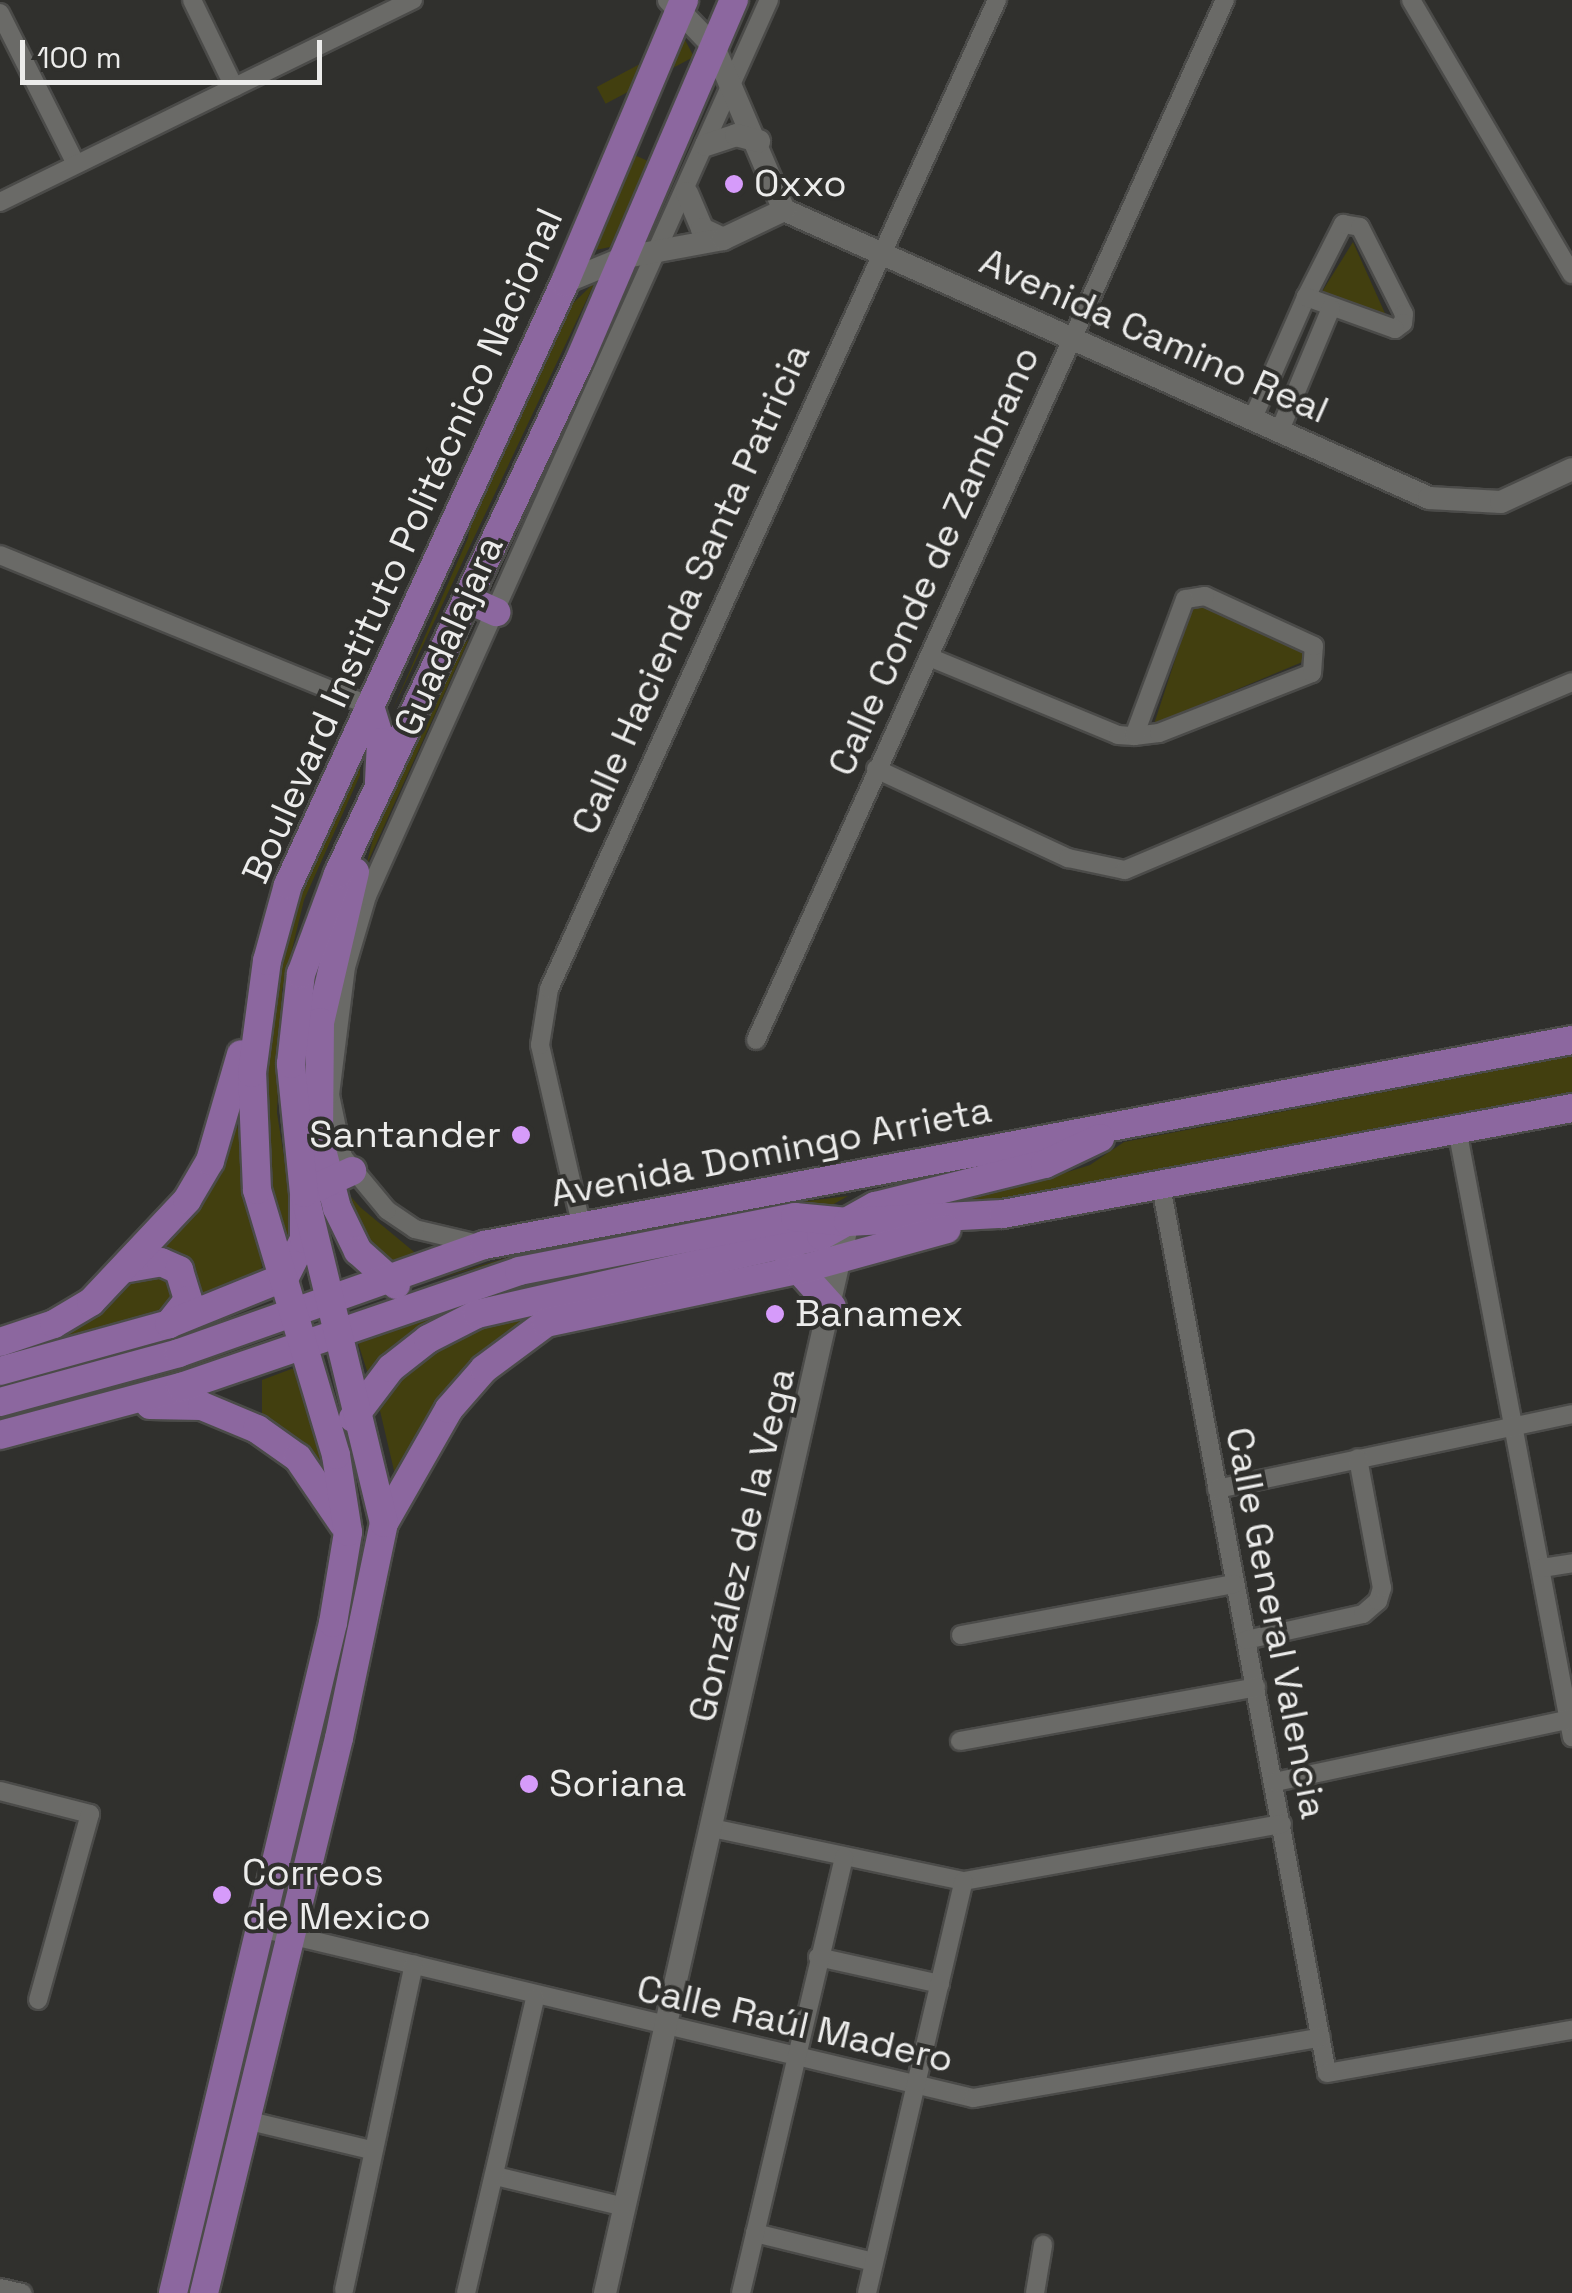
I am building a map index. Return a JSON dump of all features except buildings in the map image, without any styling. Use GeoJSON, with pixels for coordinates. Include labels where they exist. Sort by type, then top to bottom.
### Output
{"type":"FeatureCollection","features":[{"type":"Feature","properties":{"kind":"main road"},"geometry":{"type":"LineString","coordinates":[[379,797],[626,257],[734,0]]}},
{"type":"Feature","properties":{"kind":"main road","name":"Boulevard Instituto Politécnico Nacional"},"geometry":{"type":"LineString","coordinates":[[173,2293],[333,1623],[348,1532],[336,1456],[290,1314],[257,1190],[252,1128],[267,961],[288,885],[564,282],[677,5]]}},
{"type":"Feature","properties":{"kind":"main road"},"geometry":{"type":"LineString","coordinates":[[469,600],[496,612]]}},
{"type":"Feature","properties":{"kind":"main road"},"geometry":{"type":"LineString","coordinates":[[370,706],[381,742],[379,797]]}},
{"type":"Feature","properties":{"kind":"main road","name":"Boulevard Instituto Politécnico Nacional"},"geometry":{"type":"LineString","coordinates":[[379,797],[352,885],[312,934],[296,1009],[292,1112],[328,1182],[331,1300],[384,1522]]}},
{"type":"Feature","properties":{"kind":"main road"},"geometry":{"type":"LineString","coordinates":[[0,1342],[74,1315],[124,1269],[188,1200],[210,1162],[267,961]]}},
{"type":"Feature","properties":{"kind":"main road","name":"Avenida Domingo Arrieta"},"geometry":{"type":"LineString","coordinates":[[0,1402],[290,1314],[484,1244],[1572,1040]]}},
{"type":"Feature","properties":{"kind":"main road","name":"Avenida Domingo Arrieta"},"geometry":{"type":"LineString","coordinates":[[0,1435],[301,1349],[519,1271],[795,1217],[848,1222],[1003,1214],[1572,1108]]}},
{"type":"Feature","properties":{"kind":"main road"},"geometry":{"type":"LineString","coordinates":[[336,1456],[358,1406],[428,1339],[478,1314],[774,1249],[848,1222],[896,1199],[1045,1164],[1123,1125]]}},
{"type":"Feature","properties":{"kind":"main road"},"geometry":{"type":"LineString","coordinates":[[328,1182],[358,1250],[384,1278],[427,1301]]}},
{"type":"Feature","properties":{"kind":"main road"},"geometry":{"type":"LineString","coordinates":[[0,1371],[170,1324],[280,1279],[304,1240],[328,1182]]}},
{"type":"Feature","properties":{"kind":"main road"},"geometry":{"type":"LineString","coordinates":[[204,2293],[384,1522],[449,1409],[484,1369],[546,1323],[802,1269],[1003,1214]]}},
{"type":"Feature","properties":{"kind":"main road"},"geometry":{"type":"LineString","coordinates":[[736,1228],[802,1269],[832,1307]]}},
{"type":"Feature","properties":{"kind":"main road"},"geometry":{"type":"LineString","coordinates":[[124,1269],[161,1262],[179,1270],[188,1300],[170,1324]]}},
{"type":"Feature","properties":{"kind":"main road"},"geometry":{"type":"LineString","coordinates":[[109,1405],[202,1406],[257,1429],[298,1458],[348,1532]]}},
{"type":"Feature","properties":{"kind":"street"},"geometry":{"type":"LineString","coordinates":[[192,0],[234,86]]}},
{"type":"Feature","properties":{"kind":"street","name":"Guadalajara"},"geometry":{"type":"LineString","coordinates":[[484,1244],[415,1229],[328,1182],[336,1135],[330,1095],[352,885],[496,612],[687,193],[769,0]]}},
{"type":"Feature","properties":{"kind":"street","name":"Calle Hacienda Santa Patricia"},"geometry":{"type":"LineString","coordinates":[[581,1224],[540,1045],[549,989],[998,0]]}},
{"type":"Feature","properties":{"kind":"street","name":"Calle Conde de Zambrano"},"geometry":{"type":"LineString","coordinates":[[756,1040],[1069,337],[1224,0]]}},
{"type":"Feature","properties":{"kind":"street"},"geometry":{"type":"LineString","coordinates":[[1411,0],[1572,274]]}},
{"type":"Feature","properties":{"kind":"street"},"geometry":{"type":"LineString","coordinates":[[0,202],[402,2]]}},
{"type":"Feature","properties":{"kind":"street"},"geometry":{"type":"LineString","coordinates":[[564,282],[626,257],[724,239],[784,210],[759,141],[714,46],[677,5]]}},
{"type":"Feature","properties":{"kind":"street"},"geometry":{"type":"LineString","coordinates":[[0,14],[76,164]]}},
{"type":"Feature","properties":{"kind":"street"},"geometry":{"type":"LineString","coordinates":[[706,146],[736,136],[759,141]]}},
{"type":"Feature","properties":{"kind":"street"},"geometry":{"type":"LineString","coordinates":[[687,193],[702,230],[724,239]]}},
{"type":"Feature","properties":{"kind":"street","name":"Avenida Camino Real"},"geometry":{"type":"LineString","coordinates":[[784,210],[1429,498],[1501,502],[1572,469]]}},
{"type":"Feature","properties":{"kind":"street"},"geometry":{"type":"LineString","coordinates":[[1254,418],[1306,298],[1343,224],[1353,222],[1404,314],[1403,323],[1395,329],[1306,298]]}},
{"type":"Feature","properties":{"kind":"street"},"geometry":{"type":"LineString","coordinates":[[1280,430],[1331,308]]}},
{"type":"Feature","properties":{"kind":"street"},"geometry":{"type":"LineString","coordinates":[[0,555],[370,706]]}},
{"type":"Feature","properties":{"kind":"street"},"geometry":{"type":"LineString","coordinates":[[929,657],[1118,736],[1134,736],[1159,734],[1312,674],[1314,646],[1193,595],[1186,599],[1134,736]]}},
{"type":"Feature","properties":{"kind":"street"},"geometry":{"type":"LineString","coordinates":[[876,769],[1068,858],[1125,870],[1572,682]]}},
{"type":"Feature","properties":{"kind":"street"},"geometry":{"type":"LineString","coordinates":[[1275,1782],[1571,1725],[1458,1130]]}},
{"type":"Feature","properties":{"kind":"street","name":"Calle General Valencia"},"geometry":{"type":"LineString","coordinates":[[1160,1186],[1328,2073],[1572,2030]]}},
{"type":"Feature","properties":{"kind":"street","name":"González de la Vega"},"geometry":{"type":"LineString","coordinates":[[605,2293],[832,1307],[848,1222]]}},
{"type":"Feature","properties":{"kind":"street"},"geometry":{"type":"LineString","coordinates":[[1217,1489],[1572,1414]]}},
{"type":"Feature","properties":{"kind":"street"},"geometry":{"type":"LineString","coordinates":[[1246,1640],[1363,1614],[1378,1601],[1382,1588],[1358,1458]]}},
{"type":"Feature","properties":{"kind":"street"},"geometry":{"type":"LineString","coordinates":[[1542,1568],[1572,1562]]}},
{"type":"Feature","properties":{"kind":"street"},"geometry":{"type":"LineString","coordinates":[[961,1635],[1234,1584]]}},
{"type":"Feature","properties":{"kind":"street"},"geometry":{"type":"LineString","coordinates":[[960,1741],[1256,1687]]}},
{"type":"Feature","properties":{"kind":"street"},"geometry":{"type":"LineString","coordinates":[[0,1791],[90,1814],[38,2000]]}},
{"type":"Feature","properties":{"kind":"street"},"geometry":{"type":"LineString","coordinates":[[712,1828],[964,1881],[1282,1824]]}},
{"type":"Feature","properties":{"kind":"street"},"geometry":{"type":"LineString","coordinates":[[741,2293],[792,2056],[844,1857]]}},
{"type":"Feature","properties":{"kind":"street"},"geometry":{"type":"LineString","coordinates":[[867,2293],[964,1881]]}},
{"type":"Feature","properties":{"kind":"street","name":"Calle Raúl Madero"},"geometry":{"type":"LineString","coordinates":[[260,1928],[536,1998],[973,2098],[1322,2036]]}},
{"type":"Feature","properties":{"kind":"street"},"geometry":{"type":"LineString","coordinates":[[818,1957],[940,1984]]}},
{"type":"Feature","properties":{"kind":"street"},"geometry":{"type":"LineString","coordinates":[[344,2290],[414,1964]]}},
{"type":"Feature","properties":{"kind":"street"},"geometry":{"type":"LineString","coordinates":[[466,2293],[536,1998]]}},
{"type":"Feature","properties":{"kind":"street"},"geometry":{"type":"LineString","coordinates":[[246,2120],[371,2150]]}},
{"type":"Feature","properties":{"kind":"street"},"geometry":{"type":"LineString","coordinates":[[496,2176],[624,2207]]}},
{"type":"Feature","properties":{"kind":"street"},"geometry":{"type":"LineString","coordinates":[[755,2233],[874,2262]]}},
{"type":"Feature","properties":{"kind":"street"},"geometry":{"type":"LineString","coordinates":[[1035,2293],[1043,2244]]}},
{"type":"Feature","properties":{"kind":"street"},"geometry":{"type":"LineString","coordinates":[[0,2288],[22,2293]]}},
{"type":"Feature","properties":{"kind":"shaded area"},"geometry":{"type":"Polygon","coordinates":[[[685,40],[694,57],[606,104],[597,87],[685,40]]]}},
{"type":"Feature","properties":{"kind":"shaded area"},"geometry":{"type":"Polygon","coordinates":[[[632,154],[648,161],[610,247],[591,251],[632,154]]]}},
{"type":"Feature","properties":{"kind":"shaded area"},"geometry":{"type":"Polygon","coordinates":[[[1353,242],[1388,320],[1320,295],[1353,242]]]}},
{"type":"Feature","properties":{"kind":"shaded area"},"geometry":{"type":"Polygon","coordinates":[[[630,278],[638,279],[485,589],[630,278]]]}},
{"type":"Feature","properties":{"kind":"shaded area"},"geometry":{"type":"Polygon","coordinates":[[[595,282],[392,711],[468,538],[475,496],[564,312],[595,282]]]}},
{"type":"Feature","properties":{"kind":"shaded area"},"geometry":{"type":"Polygon","coordinates":[[[1195,599],[1312,658],[1154,724],[1195,599]]]}},
{"type":"Feature","properties":{"kind":"shaded area"},"geometry":{"type":"Polygon","coordinates":[[[469,639],[366,866],[382,804],[455,653],[469,639]]]}},
{"type":"Feature","properties":{"kind":"shaded area"},"geometry":{"type":"Polygon","coordinates":[[[361,749],[360,775],[304,900],[282,991],[277,1113],[293,1213],[289,1251],[270,1198],[263,1132],[267,1016],[289,919],[361,749]]]}},
{"type":"Feature","properties":{"kind":"shaded area"},"geometry":{"type":"Polygon","coordinates":[[[1572,1056],[1572,1095],[1005,1202],[919,1202],[1058,1175],[1090,1165],[1124,1142],[1572,1056]]]}},
{"type":"Feature","properties":{"kind":"shaded area"},"geometry":{"type":"Polygon","coordinates":[[[237,1124],[262,1266],[259,1276],[199,1304],[197,1272],[163,1250],[218,1178],[237,1124]]]}},
{"type":"Feature","properties":{"kind":"shaded area"},"geometry":{"type":"Polygon","coordinates":[[[345,1190],[419,1256],[385,1269],[334,1192],[345,1190]]]}},
{"type":"Feature","properties":{"kind":"shaded area"},"geometry":{"type":"Polygon","coordinates":[[[848,1196],[832,1205],[735,1214],[537,1251],[426,1282],[536,1249],[735,1210],[848,1196]]]}},
{"type":"Feature","properties":{"kind":"shaded area"},"geometry":{"type":"Polygon","coordinates":[[[733,1245],[493,1297],[369,1377],[358,1343],[491,1293],[733,1245]]]}},
{"type":"Feature","properties":{"kind":"shaded area"},"geometry":{"type":"Polygon","coordinates":[[[776,1262],[531,1328],[396,1479],[377,1398],[430,1353],[481,1324],[776,1262]]]}},
{"type":"Feature","properties":{"kind":"shaded area"},"geometry":{"type":"Polygon","coordinates":[[[166,1269],[177,1309],[0,1359],[74,1330],[114,1302],[143,1270],[166,1269]]]}},
{"type":"Feature","properties":{"kind":"shaded area"},"geometry":{"type":"Polygon","coordinates":[[[234,1352],[173,1376],[0,1422],[0,1418],[234,1352]]]}},
{"type":"Feature","properties":{"kind":"shaded area"},"geometry":{"type":"Polygon","coordinates":[[[294,1368],[329,1477],[306,1449],[262,1418],[262,1380],[294,1368]]]}},
{"type":"Feature","properties":{"kind":"place","name":"Oxxo"},"geometry":{"type":"Point","coordinates":[734,184]}},
{"type":"Feature","properties":{"kind":"place","name":"Santander"},"geometry":{"type":"Point","coordinates":[521,1135]}},
{"type":"Feature","properties":{"kind":"place","name":"Banamex"},"geometry":{"type":"Point","coordinates":[775,1314]}},
{"type":"Feature","properties":{"kind":"place","name":"Soriana"},"geometry":{"type":"Point","coordinates":[529,1784]}},
{"type":"Feature","properties":{"kind":"place","name":"Correos de Mexico"},"geometry":{"type":"Point","coordinates":[222,1895]}}]}
